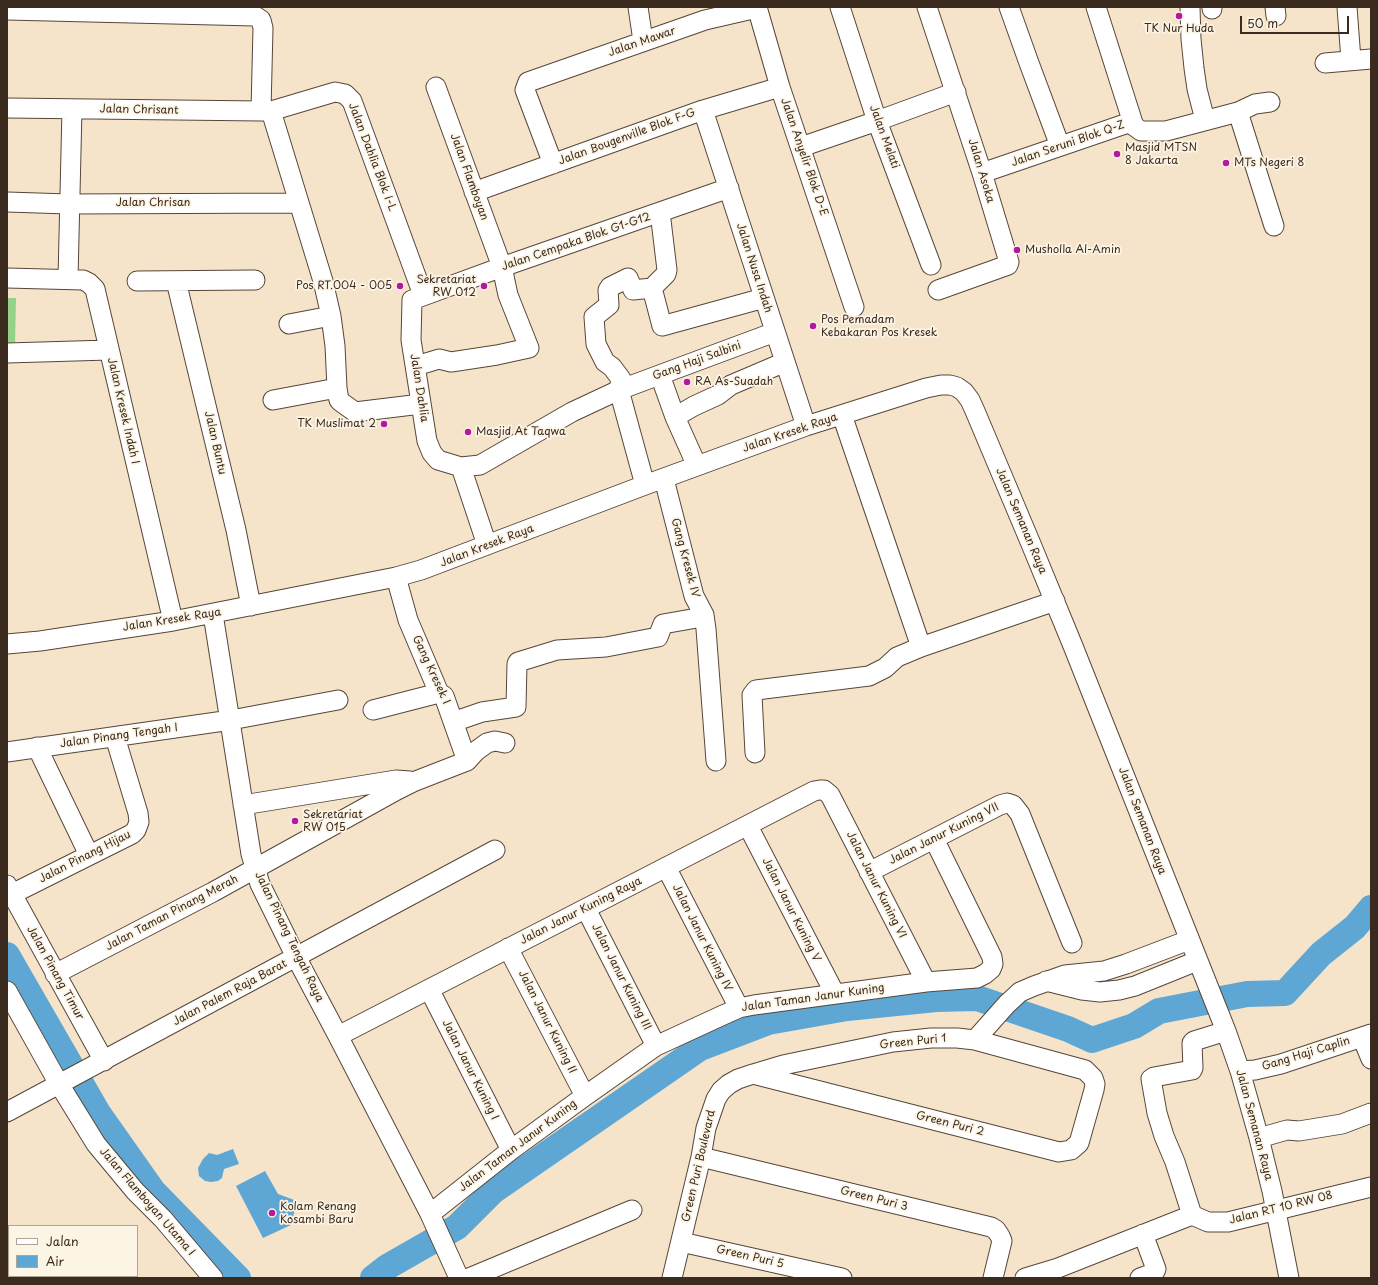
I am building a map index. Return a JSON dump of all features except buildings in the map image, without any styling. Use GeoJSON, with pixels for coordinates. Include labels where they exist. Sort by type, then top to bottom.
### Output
{"type":"FeatureCollection","features":[{"type":"Feature","properties":{"kind":"street"},"geometry":{"type":"LineString","coordinates":[[638,7],[643,41]]}},
{"type":"Feature","properties":{"kind":"street","name":"Jalan Melati"},"geometry":{"type":"LineString","coordinates":[[840,7],[877,121],[931,265]]}},
{"type":"Feature","properties":{"kind":"street","name":"Jalan Asoka"},"geometry":{"type":"LineString","coordinates":[[927,7],[956,92],[1009,262],[1008,264],[938,290]]}},
{"type":"Feature","properties":{"kind":"street"},"geometry":{"type":"LineString","coordinates":[[1010,7],[1060,146]]}},
{"type":"Feature","properties":{"kind":"street","name":"Jalan Seruni Blok Q-Z"},"geometry":{"type":"LineString","coordinates":[[982,173],[1131,122],[1132,120],[1096,7]]}},
{"type":"Feature","properties":{"kind":"street"},"geometry":{"type":"LineString","coordinates":[[1190,7],[1190,39],[1196,89],[1205,120]]}},
{"type":"Feature","properties":{"kind":"street"},"geometry":{"type":"LineString","coordinates":[[1347,7],[1351,60]]}},
{"type":"Feature","properties":{"kind":"street","name":"Jalan Mawar"},"geometry":{"type":"LineString","coordinates":[[553,164],[526,90],[528,82],[705,20],[757,8]]}},
{"type":"Feature","properties":{"kind":"street","name":"Jalan Anyelir Blok D-E"},"geometry":{"type":"LineString","coordinates":[[757,8],[780,87],[854,307]]}},
{"type":"Feature","properties":{"kind":"street"},"geometry":{"type":"LineString","coordinates":[[7,10],[255,16],[261,20],[266,111],[299,203],[323,281],[331,316],[335,346],[338,400],[355,412],[421,404]]}},
{"type":"Feature","properties":{"kind":"street"},"geometry":{"type":"LineString","coordinates":[[1325,63],[1371,59]]}},
{"type":"Feature","properties":{"kind":"street","name":"Jalan Flamboyan"},"geometry":{"type":"LineString","coordinates":[[416,366],[439,359],[451,362],[529,348],[508,295],[502,267],[436,87]]}},
{"type":"Feature","properties":{"kind":"street","name":"Jalan Bougenville Blok F-G"},"geometry":{"type":"LineString","coordinates":[[474,192],[703,110],[780,87]]}},
{"type":"Feature","properties":{"kind":"street","name":"Jalan Dahlia Blok I-L"},"geometry":{"type":"LineString","coordinates":[[266,111],[335,92],[345,94],[352,101],[423,295]]}},
{"type":"Feature","properties":{"kind":"street"},"geometry":{"type":"LineString","coordinates":[[801,147],[956,92]]}},
{"type":"Feature","properties":{"kind":"street"},"geometry":{"type":"LineString","coordinates":[[1132,120],[1134,126],[1141,131],[1166,131],[1238,112],[1255,104],[1270,102]]}},
{"type":"Feature","properties":{"kind":"street","name":"Jalan Chrisant"},"geometry":{"type":"LineString","coordinates":[[7,108],[266,111]]}},
{"type":"Feature","properties":{"kind":"street"},"geometry":{"type":"LineString","coordinates":[[68,279],[72,108]]}},
{"type":"Feature","properties":{"kind":"street","name":"Jalan Nusa Indah"},"geometry":{"type":"LineString","coordinates":[[703,110],[806,426]]}},
{"type":"Feature","properties":{"kind":"street"},"geometry":{"type":"LineString","coordinates":[[1238,112],[1274,226]]}},
{"type":"Feature","properties":{"kind":"street","name":"Jalan Cempaka Blok G1-G12"},"geometry":{"type":"LineString","coordinates":[[423,295],[729,188]]}},
{"type":"Feature","properties":{"kind":"street","name":"Jalan Chrisan"},"geometry":{"type":"LineString","coordinates":[[7,202],[69,204],[299,203]]}},
{"type":"Feature","properties":{"kind":"street"},"geometry":{"type":"LineString","coordinates":[[645,485],[619,390],[621,381],[612,367],[605,362],[596,344],[594,317],[609,305],[609,289],[622,281],[628,278],[630,279],[634,290],[652,288],[666,273],[660,212]]}},
{"type":"Feature","properties":{"kind":"street","name":"Jalan Kresek Indah I"},"geometry":{"type":"LineString","coordinates":[[7,278],[83,280],[89,283],[94,289],[173,621]]}},
{"type":"Feature","properties":{"kind":"street"},"geometry":{"type":"LineString","coordinates":[[137,281],[255,280]]}},
{"type":"Feature","properties":{"kind":"street","name":"Jalan Buntu"},"geometry":{"type":"LineString","coordinates":[[176,281],[236,530],[252,606]]}},
{"type":"Feature","properties":{"kind":"street"},"geometry":{"type":"LineString","coordinates":[[652,288],[662,326],[764,298]]}},
{"type":"Feature","properties":{"kind":"street","name":"Jalan Dahlia"},"geometry":{"type":"LineString","coordinates":[[423,295],[412,300],[411,340],[427,441],[432,453],[438,460],[461,467]]}},
{"type":"Feature","properties":{"kind":"street"},"geometry":{"type":"LineString","coordinates":[[289,324],[331,316]]}},
{"type":"Feature","properties":{"kind":"street","name":"Gang Haji Salbini"},"geometry":{"type":"LineString","coordinates":[[461,467],[480,466],[572,412],[619,390],[775,332]]}},
{"type":"Feature","properties":{"kind":"street"},"geometry":{"type":"LineString","coordinates":[[7,353],[109,350]]}},
{"type":"Feature","properties":{"kind":"street"},"geometry":{"type":"LineString","coordinates":[[675,417],[718,394],[731,385],[785,362]]}},
{"type":"Feature","properties":{"kind":"street"},"geometry":{"type":"LineString","coordinates":[[660,375],[675,417],[697,466]]}},
{"type":"Feature","properties":{"kind":"street","name":"Jalan Kresek Raya"},"geometry":{"type":"LineString","coordinates":[[7,644],[40,641],[173,621],[396,577],[421,570],[488,546],[645,485],[806,426],[926,388],[950,385]]}},
{"type":"Feature","properties":{"kind":"street","name":"Jalan Semanan Raya"},"geometry":{"type":"LineString","coordinates":[[950,385],[957,387],[964,392],[970,400],[1055,601],[1226,1031],[1240,1071],[1259,1138],[1276,1211],[1289,1278]]}},
{"type":"Feature","properties":{"kind":"street"},"geometry":{"type":"LineString","coordinates":[[273,400],[337,388]]}},
{"type":"Feature","properties":{"kind":"street"},"geometry":{"type":"LineString","coordinates":[[842,415],[921,647]]}},
{"type":"Feature","properties":{"kind":"street"},"geometry":{"type":"LineString","coordinates":[[461,467],[488,546]]}},
{"type":"Feature","properties":{"kind":"street","name":"Gang Kresek IV"},"geometry":{"type":"LineString","coordinates":[[664,479],[694,596],[704,615]]}},
{"type":"Feature","properties":{"kind":"street","name":"Gang Kresek I"},"geometry":{"type":"LineString","coordinates":[[396,577],[408,620],[439,693],[444,696],[467,761]]}},
{"type":"Feature","properties":{"kind":"street"},"geometry":{"type":"LineString","coordinates":[[755,753],[752,695],[756,690],[869,676],[885,668],[897,657],[921,647],[1055,601]]}},
{"type":"Feature","properties":{"kind":"street","name":"Jalan Pinang Tengah Raya"},"geometry":{"type":"LineString","coordinates":[[213,614],[231,720],[243,805],[255,869],[260,884],[296,957],[432,1219],[459,1278]]}},
{"type":"Feature","properties":{"kind":"street"},"geometry":{"type":"LineString","coordinates":[[453,722],[482,712],[516,707],[518,662],[557,650],[606,648],[658,637],[663,624],[697,618],[704,615],[708,649],[716,761]]}},
{"type":"Feature","properties":{"kind":"street"},"geometry":{"type":"LineString","coordinates":[[373,710],[439,693]]}},
{"type":"Feature","properties":{"kind":"street","name":"Jalan Pinang Tengah I"},"geometry":{"type":"LineString","coordinates":[[7,752],[231,720],[338,700]]}},
{"type":"Feature","properties":{"kind":"street","name":"Jalan Pinang Hijau"},"geometry":{"type":"LineString","coordinates":[[9,890],[89,855],[132,834],[136,830],[139,822],[138,813],[115,737]]}},
{"type":"Feature","properties":{"kind":"street","name":"Jalan Taman Pinang Merah"},"geometry":{"type":"LineString","coordinates":[[56,974],[213,892],[414,782],[467,761],[476,751],[487,743],[495,741],[505,743]]}},
{"type":"Feature","properties":{"kind":"street"},"geometry":{"type":"LineString","coordinates":[[37,748],[89,855]]}},
{"type":"Feature","properties":{"kind":"street","name":"Jalan Taman Pinang Merah"},"geometry":{"type":"LineString","coordinates":[[243,805],[396,780],[414,782]]}},
{"type":"Feature","properties":{"kind":"street","name":"Jalan Janur Kuning Raya"},"geometry":{"type":"LineString","coordinates":[[338,1036],[814,791],[824,790]]}},
{"type":"Feature","properties":{"kind":"street","name":"Jalan Janur Kuning VI"},"geometry":{"type":"LineString","coordinates":[[824,790],[830,796],[926,982]]}},
{"type":"Feature","properties":{"kind":"street","name":"Jalan Janur Kuning VII"},"geometry":{"type":"LineString","coordinates":[[869,872],[1000,805],[1007,803],[1013,805],[1020,814],[1072,943]]}},
{"type":"Feature","properties":{"kind":"street","name":"Jalan Janur Kuning V"},"geometry":{"type":"LineString","coordinates":[[748,826],[835,994]]}},
{"type":"Feature","properties":{"kind":"street","name":"Jalan Taman Janur Kuning"},"geometry":{"type":"LineString","coordinates":[[432,1219],[511,1150],[656,1046],[739,1008],[926,982],[977,978],[985,974],[991,969],[993,964],[992,957],[934,839]]}},
{"type":"Feature","properties":{"kind":"street","name":"Jalan Palem Raja Barat"},"geometry":{"type":"LineString","coordinates":[[7,1112],[496,850]]}},
{"type":"Feature","properties":{"kind":"street","name":"Jalan Janur Kuning IV"},"geometry":{"type":"LineString","coordinates":[[666,867],[739,1008]]}},
{"type":"Feature","properties":{"kind":"street","name":"Jalan Pinang Timur"},"geometry":{"type":"LineString","coordinates":[[9,890],[56,974],[99,1063]]}},
{"type":"Feature","properties":{"kind":"street","name":"Jalan Janur Kuning III"},"geometry":{"type":"LineString","coordinates":[[586,909],[656,1046]]}},
{"type":"Feature","properties":{"kind":"street"},"geometry":{"type":"LineString","coordinates":[[975,1040],[1006,1004],[1020,992],[1065,975],[1104,972],[1189,940]]}},
{"type":"Feature","properties":{"kind":"street","name":"Jalan Janur Kuning II"},"geometry":{"type":"LineString","coordinates":[[508,948],[585,1096]]}},
{"type":"Feature","properties":{"kind":"street"},"geometry":{"type":"LineString","coordinates":[[1046,981],[1082,990],[1100,992],[1119,990],[1135,986],[1197,961]]}},
{"type":"Feature","properties":{"kind":"street"},"geometry":{"type":"LineString","coordinates":[[1126,964],[1135,986]]}},
{"type":"Feature","properties":{"kind":"street","name":"Jalan Janur Kuning I"},"geometry":{"type":"LineString","coordinates":[[429,989],[511,1150]]}},
{"type":"Feature","properties":{"kind":"street","name":"Jalan Flamboyan Utama I"},"geometry":{"type":"LineString","coordinates":[[8,996],[62,1083],[96,1144],[213,1278]]}},
{"type":"Feature","properties":{"kind":"street"},"geometry":{"type":"LineString","coordinates":[[1025,1278],[1058,1268],[1192,1215],[1177,1169],[1164,1136],[1157,1112],[1151,1079],[1154,1077],[1192,1070],[1194,1068],[1192,1043],[1194,1041],[1226,1031]]}},
{"type":"Feature","properties":{"kind":"street"},"geometry":{"type":"LineString","coordinates":[[1366,1036],[1371,1060]]}},
{"type":"Feature","properties":{"kind":"street","name":"Gang Haji Caplin"},"geometry":{"type":"LineString","coordinates":[[1240,1071],[1255,1070],[1281,1064],[1366,1036]]}},
{"type":"Feature","properties":{"kind":"street","name":"Green Puri 1"},"geometry":{"type":"LineString","coordinates":[[753,1074],[783,1065],[893,1042],[931,1038],[957,1038],[975,1040],[1085,1070],[1093,1078]]}},
{"type":"Feature","properties":{"kind":"street","name":"Green Puri 2"},"geometry":{"type":"LineString","coordinates":[[753,1074],[1059,1152],[1071,1150],[1079,1143],[1094,1090],[1095,1084],[1093,1078]]}},
{"type":"Feature","properties":{"kind":"street","name":"Green Puri Boulevard"},"geometry":{"type":"LineString","coordinates":[[672,1278],[701,1157],[706,1128],[716,1098],[729,1084],[753,1074]]}},
{"type":"Feature","properties":{"kind":"street"},"geometry":{"type":"LineString","coordinates":[[1259,1138],[1287,1130],[1299,1131],[1342,1124],[1371,1113]]}},
{"type":"Feature","properties":{"kind":"street","name":"Green Puri 3"},"geometry":{"type":"LineString","coordinates":[[701,1157],[991,1227],[996,1230],[1002,1241],[993,1278]]}},
{"type":"Feature","properties":{"kind":"street","name":"Jalan RT 10 RW 08"},"geometry":{"type":"LineString","coordinates":[[1192,1215],[1208,1222],[1228,1222],[1371,1187]]}},
{"type":"Feature","properties":{"kind":"street"},"geometry":{"type":"LineString","coordinates":[[479,1276],[632,1210]]}},
{"type":"Feature","properties":{"kind":"street"},"geometry":{"type":"LineString","coordinates":[[1140,1278],[1154,1273],[1156,1269],[1143,1234]]}},
{"type":"Feature","properties":{"kind":"street","name":"Green Puri 5"},"geometry":{"type":"LineString","coordinates":[[681,1242],[842,1278]]}},
{"type":"Feature","properties":{"kind":"green space"},"geometry":{"type":"Polygon","coordinates":[[[7,298],[16,298],[15,346],[7,346],[7,298]]]}},
{"type":"Feature","properties":{"kind":"water"},"geometry":{"type":"Polygon","coordinates":[[[233,1149],[239,1164],[224,1169],[222,1178],[218,1181],[211,1182],[205,1181],[199,1176],[198,1168],[203,1159],[209,1153],[217,1155],[233,1149]]]}},
{"type":"Feature","properties":{"kind":"water","name":"Kolam Renang Kosambi Baru"},"geometry":{"type":"Polygon","coordinates":[[[265,1171],[278,1194],[297,1201],[291,1225],[263,1238],[236,1186],[265,1171]]]}},
{"type":"Feature","properties":{"kind":"waterway"},"geometry":{"type":"LineString","coordinates":[[373,1278],[387,1267],[457,1227],[493,1191],[700,1048],[768,1022],[847,1008],[936,999],[977,998],[1068,1029],[1092,1040],[1134,1026],[1159,1011],[1247,994],[1285,993],[1321,954],[1355,927],[1371,908]]}},
{"type":"Feature","properties":{"kind":"waterway"},"geometry":{"type":"LineString","coordinates":[[7,955],[98,1113],[153,1191],[238,1278]]}},
{"type":"Feature","properties":{"kind":"place","name":"TK Nur Huda"},"geometry":{"type":"Point","coordinates":[1179,16]}},
{"type":"Feature","properties":{"kind":"place","name":"Masjid MTSN 8 Jakarta"},"geometry":{"type":"Point","coordinates":[1117,154]}},
{"type":"Feature","properties":{"kind":"place","name":"MTs Negeri 8"},"geometry":{"type":"Point","coordinates":[1226,163]}},
{"type":"Feature","properties":{"kind":"place","name":"Musholla Al-Amin"},"geometry":{"type":"Point","coordinates":[1017,250]}},
{"type":"Feature","properties":{"kind":"place","name":"Pos RT.004 - 005"},"geometry":{"type":"Point","coordinates":[400,286]}},
{"type":"Feature","properties":{"kind":"place","name":"Sekretariat RW 012"},"geometry":{"type":"Point","coordinates":[484,286]}},
{"type":"Feature","properties":{"kind":"place","name":"Pos Pemadam Kebakaran Pos Kresek"},"geometry":{"type":"Point","coordinates":[813,326]}},
{"type":"Feature","properties":{"kind":"place","name":"RA As-Suadah"},"geometry":{"type":"Point","coordinates":[687,382]}},
{"type":"Feature","properties":{"kind":"place","name":"TK Muslimat 2"},"geometry":{"type":"Point","coordinates":[384,424]}},
{"type":"Feature","properties":{"kind":"place","name":"Masjid At Taqwa"},"geometry":{"type":"Point","coordinates":[468,432]}},
{"type":"Feature","properties":{"kind":"place","name":"Sekretariat RW 015"},"geometry":{"type":"Point","coordinates":[295,821]}},
{"type":"Feature","properties":{"kind":"place","name":"Kolam Renang Kosambi Baru"},"geometry":{"type":"Point","coordinates":[272,1213]}}]}
